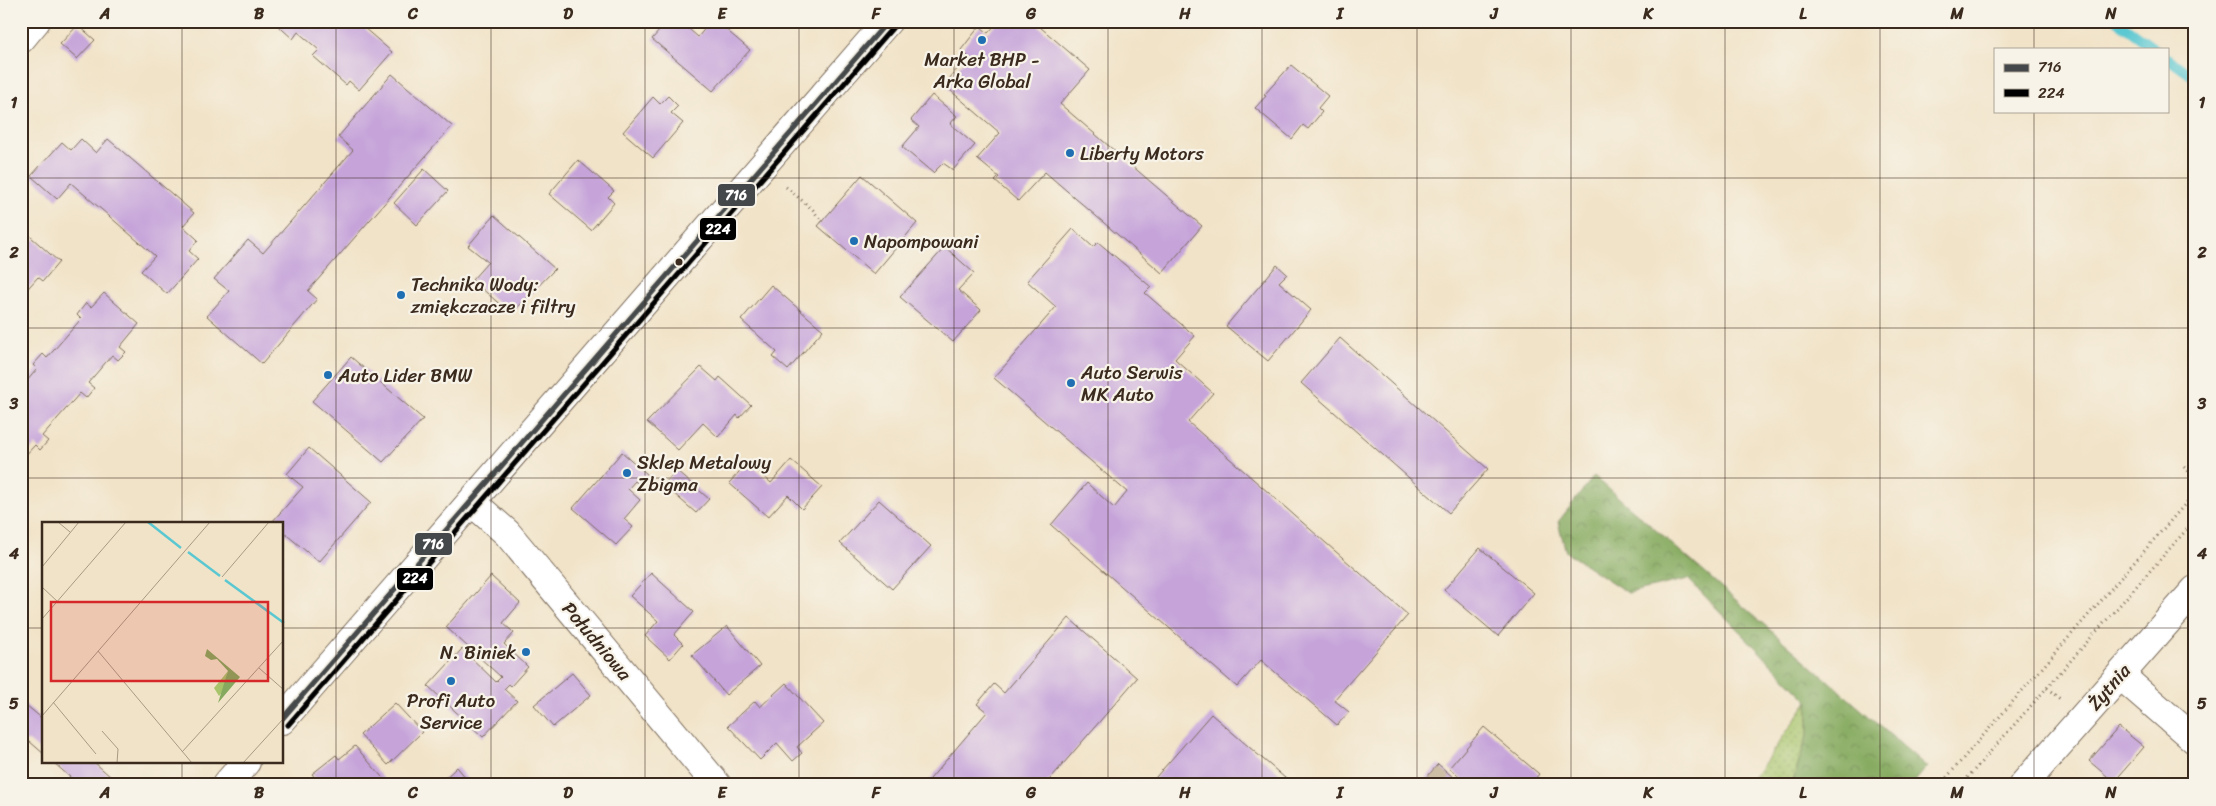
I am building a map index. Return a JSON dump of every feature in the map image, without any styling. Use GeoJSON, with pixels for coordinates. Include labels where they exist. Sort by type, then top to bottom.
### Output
{"type":"FeatureCollection","features":[{"type":"Feature","properties":{"kind":"street"},"geometry":{"type":"LineString","coordinates":[[21,39],[36,21]]}},
{"type":"Feature","properties":{"kind":"street"},"geometry":{"type":"LineString","coordinates":[[284,718],[888,21]]}},
{"type":"Feature","properties":{"kind":"street","name":"Południowa"},"geometry":{"type":"LineString","coordinates":[[472,502],[507,533],[717,785]]}},
{"type":"Feature","properties":{"kind":"street","name":"Żytnia"},"geometry":{"type":"LineString","coordinates":[[2024,785],[2195,590]]}},
{"type":"Feature","properties":{"kind":"street"},"geometry":{"type":"LineString","coordinates":[[2120,675],[2195,740]]}},
{"type":"Feature","properties":{"kind":"street"},"geometry":{"type":"LineString","coordinates":[[226,785],[244,764]]}},
{"type":"Feature","properties":{"kind":"path"},"geometry":{"type":"LineString","coordinates":[[780,181],[813,210],[822,222]]}},
{"type":"Feature","properties":{"kind":"path"},"geometry":{"type":"LineString","coordinates":[[2184,468],[2195,477]]}},
{"type":"Feature","properties":{"kind":"path"},"geometry":{"type":"LineString","coordinates":[[1940,785],[2193,495],[2195,485]]}},
{"type":"Feature","properties":{"kind":"path"},"geometry":{"type":"LineString","coordinates":[[1961,785],[2195,520]]}},
{"type":"Feature","properties":{"kind":"green space"},"geometry":{"type":"Polygon","coordinates":[[[1594,476],[1927,767],[1912,785],[1792,785],[1808,733],[1808,701],[1688,579],[1628,593],[1566,552],[1558,522],[1594,476]]]}},
{"type":"Feature","properties":{"kind":"green space"},"geometry":{"type":"Polygon","coordinates":[[[1808,701],[1808,733],[1792,785],[1746,785],[1759,771],[1808,701]]]}},
{"type":"Feature","properties":{"kind":"building"},"geometry":{"type":"Polygon","coordinates":[[[273,21],[356,21],[392,52],[359,90],[349,81],[346,85],[313,56],[319,50],[298,32],[293,39],[273,21]]]}},
{"type":"Feature","properties":{"kind":"building"},"geometry":{"type":"Polygon","coordinates":[[[668,21],[680,21],[698,37],[711,21],[716,21],[750,50],[713,91],[652,39],[668,21]]]}},
{"type":"Feature","properties":{"kind":"building","name":"Liberty Motors"},"geometry":{"type":"Polygon","coordinates":[[[999,21],[1033,21],[1090,70],[1060,104],[1202,226],[1162,273],[1045,172],[1018,201],[995,181],[999,177],[977,159],[1000,133],[944,85],[968,56],[961,50],[980,26],[988,33],[999,21]]]}},
{"type":"Feature","properties":{"kind":"building"},"geometry":{"type":"Polygon","coordinates":[[[78,25],[95,40],[77,59],[60,44],[78,25]]]}},
{"type":"Feature","properties":{"kind":"building"},"geometry":{"type":"Polygon","coordinates":[[[1291,65],[1328,96],[1318,108],[1322,112],[1308,129],[1303,125],[1292,139],[1255,108],[1291,65]]]}},
{"type":"Feature","properties":{"kind":"building"},"geometry":{"type":"Polygon","coordinates":[[[392,74],[452,126],[308,291],[317,299],[262,364],[207,316],[229,291],[214,279],[248,240],[263,253],[353,150],[338,137],[392,74]]]}},
{"type":"Feature","properties":{"kind":"building"},"geometry":{"type":"Polygon","coordinates":[[[932,95],[957,116],[950,124],[975,145],[953,170],[943,163],[933,173],[902,147],[919,127],[911,120],[932,95]]]}},
{"type":"Feature","properties":{"kind":"building"},"geometry":{"type":"Polygon","coordinates":[[[668,96],[678,106],[671,113],[683,123],[653,158],[623,132],[653,97],[660,104],[668,96]]]}},
{"type":"Feature","properties":{"kind":"building"},"geometry":{"type":"Polygon","coordinates":[[[81,139],[96,153],[108,139],[194,213],[183,226],[198,240],[189,251],[198,259],[167,294],[141,271],[155,256],[71,183],[57,199],[31,176],[62,142],[71,150],[81,139]]]}},
{"type":"Feature","properties":{"kind":"building"},"geometry":{"type":"Polygon","coordinates":[[[578,160],[614,191],[608,197],[614,203],[591,230],[549,194],[578,160]]]}},
{"type":"Feature","properties":{"kind":"building"},"geometry":{"type":"Polygon","coordinates":[[[424,169],[448,191],[417,225],[394,203],[424,169]]]}},
{"type":"Feature","properties":{"kind":"building"},"geometry":{"type":"Polygon","coordinates":[[[862,175],[917,223],[874,274],[818,226],[862,175]]]}},
{"type":"Feature","properties":{"kind":"building"},"geometry":{"type":"Polygon","coordinates":[[[494,215],[555,269],[511,314],[472,280],[488,262],[468,246],[494,215]]]}},
{"type":"Feature","properties":{"kind":"building"},"geometry":{"type":"Polygon","coordinates":[[[21,228],[59,262],[43,281],[38,277],[21,296],[21,228]]]}},
{"type":"Feature","properties":{"kind":"building"},"geometry":{"type":"Polygon","coordinates":[[[1073,229],[1093,247],[1098,242],[1151,287],[1145,293],[1195,336],[1175,359],[1213,393],[1188,422],[1408,615],[1334,700],[1349,712],[1337,725],[1261,660],[1237,687],[1051,525],[1087,483],[1114,508],[1127,492],[994,378],[1056,307],[1027,281],[1073,229]]]}},
{"type":"Feature","properties":{"kind":"building"},"geometry":{"type":"Polygon","coordinates":[[[945,247],[974,273],[958,290],[981,310],[953,342],[900,297],[945,247]]]}},
{"type":"Feature","properties":{"kind":"building"},"geometry":{"type":"Polygon","coordinates":[[[1277,265],[1287,274],[1279,282],[1311,310],[1268,361],[1226,326],[1277,265]]]}},
{"type":"Feature","properties":{"kind":"building"},"geometry":{"type":"Polygon","coordinates":[[[771,285],[823,330],[788,370],[773,357],[777,352],[741,320],[771,285]]]}},
{"type":"Feature","properties":{"kind":"building"},"geometry":{"type":"Polygon","coordinates":[[[104,293],[139,324],[120,347],[126,352],[118,360],[112,355],[88,383],[94,388],[86,398],[80,393],[42,436],[48,441],[40,450],[35,445],[21,460],[21,388],[37,369],[33,365],[43,354],[47,358],[81,319],[77,315],[86,303],[91,307],[104,293]]]}},
{"type":"Feature","properties":{"kind":"building"},"geometry":{"type":"Polygon","coordinates":[[[1340,338],[1488,469],[1449,513],[1301,383],[1340,338]]]}},
{"type":"Feature","properties":{"kind":"building"},"geometry":{"type":"Polygon","coordinates":[[[351,357],[423,419],[383,462],[312,401],[351,357]]]}},
{"type":"Feature","properties":{"kind":"building"},"geometry":{"type":"Polygon","coordinates":[[[701,367],[717,381],[720,377],[751,405],[739,418],[737,415],[718,437],[703,423],[678,450],[647,422],[701,367]]]}},
{"type":"Feature","properties":{"kind":"building"},"geometry":{"type":"Polygon","coordinates":[[[309,448],[371,502],[319,562],[284,533],[284,522],[272,522],[303,487],[287,474],[309,448]]]}},
{"type":"Feature","properties":{"kind":"building"},"geometry":{"type":"Polygon","coordinates":[[[622,452],[648,475],[640,485],[635,481],[628,489],[640,500],[624,519],[633,527],[616,545],[573,508],[622,452]]]}},
{"type":"Feature","properties":{"kind":"building"},"geometry":{"type":"Polygon","coordinates":[[[791,460],[822,487],[802,509],[788,495],[768,517],[729,483],[748,462],[771,483],[791,460]]]}},
{"type":"Feature","properties":{"kind":"building"},"geometry":{"type":"Polygon","coordinates":[[[676,470],[709,499],[696,513],[664,485],[676,470]]]}},
{"type":"Feature","properties":{"kind":"building"},"geometry":{"type":"Polygon","coordinates":[[[879,500],[931,546],[892,589],[840,543],[879,500]]]}},
{"type":"Feature","properties":{"kind":"building"},"geometry":{"type":"Polygon","coordinates":[[[1480,548],[1534,593],[1498,636],[1444,590],[1480,548]]]}},
{"type":"Feature","properties":{"kind":"building"},"geometry":{"type":"Polygon","coordinates":[[[651,573],[694,612],[674,635],[683,644],[670,659],[645,636],[658,621],[630,596],[651,573]]]}},
{"type":"Feature","properties":{"kind":"building"},"geometry":{"type":"Polygon","coordinates":[[[491,576],[520,603],[503,623],[514,633],[504,644],[528,667],[511,686],[509,684],[504,689],[517,701],[483,737],[428,686],[462,649],[496,682],[501,677],[446,627],[491,576]]]}},
{"type":"Feature","properties":{"kind":"building"},"geometry":{"type":"Polygon","coordinates":[[[1069,618],[1137,678],[1045,785],[925,785],[987,712],[977,704],[994,684],[1004,693],[1069,618]]]}},
{"type":"Feature","properties":{"kind":"building"},"geometry":{"type":"Polygon","coordinates":[[[727,626],[760,666],[726,695],[692,655],[727,626]]]}},
{"type":"Feature","properties":{"kind":"building"},"geometry":{"type":"Polygon","coordinates":[[[572,673],[591,695],[553,727],[534,705],[572,673]]]}},
{"type":"Feature","properties":{"kind":"building"},"geometry":{"type":"Polygon","coordinates":[[[786,683],[823,723],[797,747],[802,753],[793,761],[777,743],[760,760],[728,726],[755,701],[760,707],[786,683]]]}},
{"type":"Feature","properties":{"kind":"building"},"geometry":{"type":"Polygon","coordinates":[[[21,701],[42,718],[42,752],[29,741],[21,742],[21,701]]]}},
{"type":"Feature","properties":{"kind":"building"},"geometry":{"type":"Polygon","coordinates":[[[395,703],[422,732],[388,765],[360,735],[395,703]]]}},
{"type":"Feature","properties":{"kind":"building"},"geometry":{"type":"Polygon","coordinates":[[[1211,714],[1293,785],[1149,785],[1211,714]]]}},
{"type":"Feature","properties":{"kind":"building"},"geometry":{"type":"Polygon","coordinates":[[[1484,727],[1539,774],[1530,785],[1469,785],[1449,768],[1484,727]]]}},
{"type":"Feature","properties":{"kind":"building"},"geometry":{"type":"Polygon","coordinates":[[[2119,727],[2144,747],[2114,782],[2089,761],[2119,727]]]}},
{"type":"Feature","properties":{"kind":"building"},"geometry":{"type":"Polygon","coordinates":[[[355,746],[389,785],[321,785],[312,774],[336,755],[339,759],[355,746]]]}},
{"type":"Feature","properties":{"kind":"building"},"geometry":{"type":"Polygon","coordinates":[[[55,764],[96,764],[120,785],[79,785],[55,764]]]}},
{"type":"Feature","properties":{"kind":"building"},"geometry":{"type":"Polygon","coordinates":[[[1438,764],[1462,785],[1420,785],[1438,764]]]}},
{"type":"Feature","properties":{"kind":"building"},"geometry":{"type":"Polygon","coordinates":[[[457,767],[472,785],[438,785],[457,767]]]}},
{"type":"Feature","properties":{"kind":"waterway"},"geometry":{"type":"LineString","coordinates":[[2117,21],[2154,48]]}},
{"type":"Feature","properties":{"kind":"waterway"},"geometry":{"type":"LineString","coordinates":[[2168,59],[2195,78]]}},
{"type":"Feature","properties":{"kind":"tunnel"},"geometry":{"type":"LineString","coordinates":[[1428,776],[1438,785]]}},
{"type":"Feature","properties":{"kind":"transit line","name":"716"},"geometry":{"type":"LineString","coordinates":[[284,717],[888,21]]}},
{"type":"Feature","properties":{"kind":"transit line","name":"224"},"geometry":{"type":"LineString","coordinates":[[288,725],[894,26]]}},
{"type":"Feature","properties":{"kind":"place","name":"Market BHP - Arka Global"},"geometry":{"type":"Point","coordinates":[982,40]}},
{"type":"Feature","properties":{"kind":"place","name":"Liberty Motors"},"geometry":{"type":"Point","coordinates":[1070,153]}},
{"type":"Feature","properties":{"kind":"place","name":"Napompowani"},"geometry":{"type":"Point","coordinates":[854,241]}},
{"type":"Feature","properties":{"kind":"place","name":"Technika Wody: zmiękczacze i filtry"},"geometry":{"type":"Point","coordinates":[401,295]}},
{"type":"Feature","properties":{"kind":"place","name":"Auto Lider BMW"},"geometry":{"type":"Point","coordinates":[328,375]}},
{"type":"Feature","properties":{"kind":"place","name":"Auto Serwis MK Auto"},"geometry":{"type":"Point","coordinates":[1071,383]}},
{"type":"Feature","properties":{"kind":"place","name":"Sklep Metalowy Zbigma"},"geometry":{"type":"Point","coordinates":[627,473]}},
{"type":"Feature","properties":{"kind":"place","name":"N. Biniek"},"geometry":{"type":"Point","coordinates":[526,652]}},
{"type":"Feature","properties":{"kind":"place","name":"Profi Auto Service"},"geometry":{"type":"Point","coordinates":[451,681]}}]}
